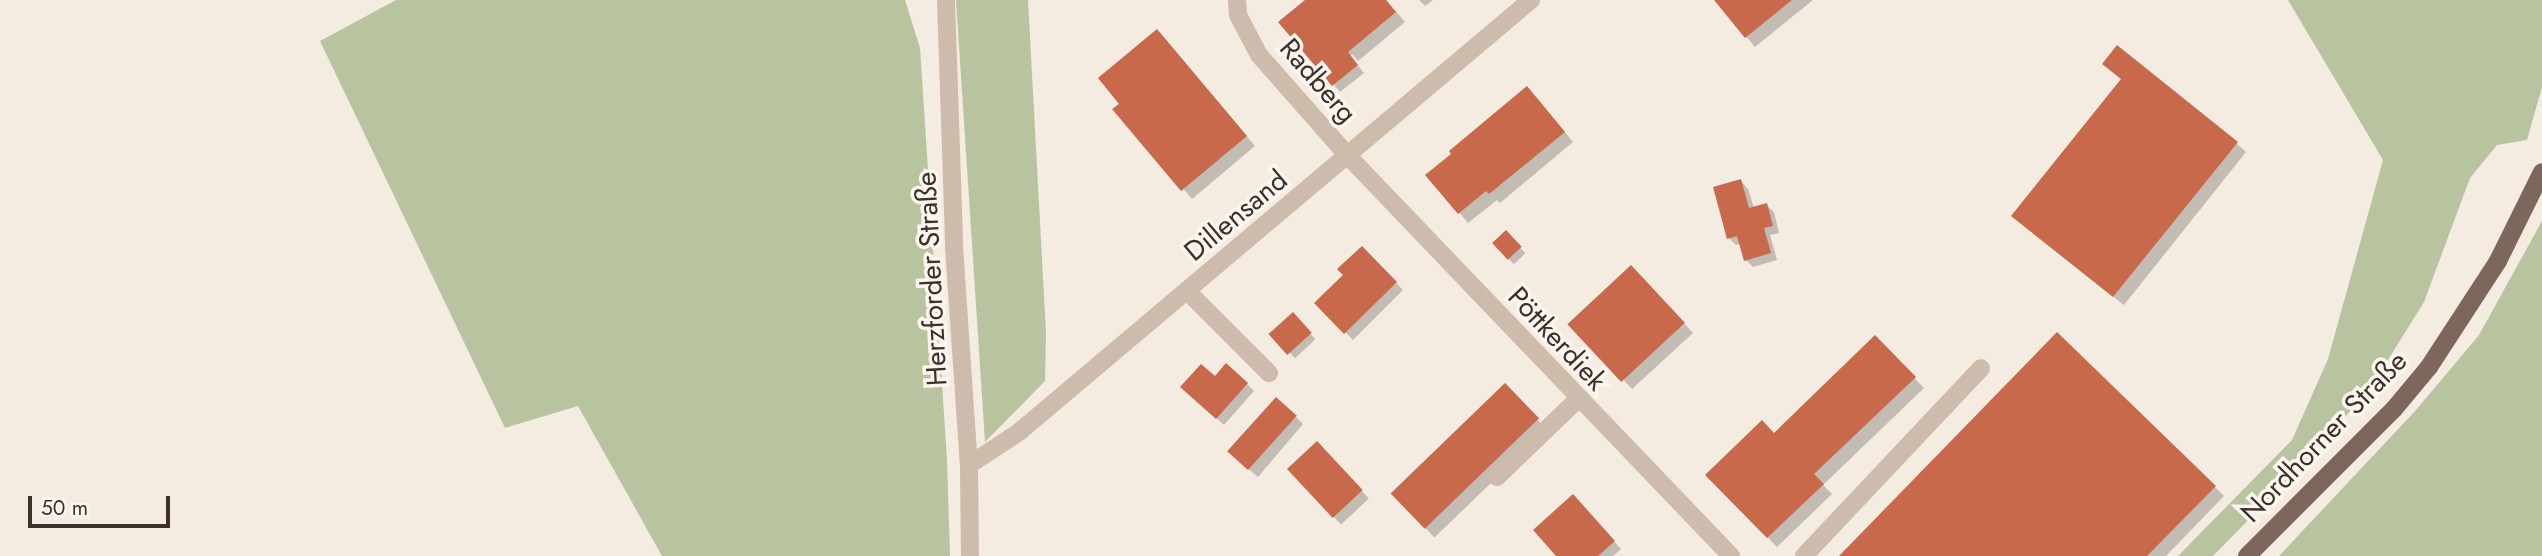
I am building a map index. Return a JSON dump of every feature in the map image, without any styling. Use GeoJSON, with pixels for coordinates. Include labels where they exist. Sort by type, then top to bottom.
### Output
{"type":"FeatureCollection","features":[{"type":"Feature","properties":{"kind":"main road","name":"Nordhorner Straße"},"geometry":{"type":"LineString","coordinates":[[2247,556],[2393,409],[2429,367],[2498,261],[2542,172]]}},
{"type":"Feature","properties":{"kind":"street","name":"Herzforder Straße"},"geometry":{"type":"LineString","coordinates":[[946,0],[954,247],[969,466],[970,556]]}},
{"type":"Feature","properties":{"kind":"street","name":"Radberg"},"geometry":{"type":"LineString","coordinates":[[1237,0],[1241,23],[1259,55],[1348,156]]}},
{"type":"Feature","properties":{"kind":"street","name":"Dillensand"},"geometry":{"type":"LineString","coordinates":[[969,466],[1020,432],[1531,0]]}},
{"type":"Feature","properties":{"kind":"street","name":"Pöttkerdiek"},"geometry":{"type":"LineString","coordinates":[[1348,156],[1731,556]]}},
{"type":"Feature","properties":{"kind":"street"},"geometry":{"type":"LineString","coordinates":[[1187,291],[1269,373]]}},
{"type":"Feature","properties":{"kind":"street"},"geometry":{"type":"LineString","coordinates":[[1804,556],[1982,369]]}},
{"type":"Feature","properties":{"kind":"street"},"geometry":{"type":"LineString","coordinates":[[1497,477],[1578,398]]}},
{"type":"Feature","properties":{"kind":"green space"},"geometry":{"type":"Polygon","coordinates":[[[396,0],[905,0],[920,48],[947,460],[950,556],[662,556],[578,406],[505,428],[320,41],[396,0]]]}},
{"type":"Feature","properties":{"kind":"green space"},"geometry":{"type":"Polygon","coordinates":[[[956,0],[1028,0],[1046,333],[1045,381],[985,442],[956,0]]]}},
{"type":"Feature","properties":{"kind":"green space"},"geometry":{"type":"Polygon","coordinates":[[[2288,0],[2542,0],[2542,87],[2527,140],[2497,145],[2470,178],[2424,302],[2371,387],[2315,452],[2213,556],[2178,556],[2292,440],[2328,359],[2383,160],[2288,0]]]}},
{"type":"Feature","properties":{"kind":"green space"},"geometry":{"type":"Polygon","coordinates":[[[2542,221],[2542,556],[2279,556],[2416,410],[2479,335],[2542,221]]]}},
{"type":"Feature","properties":{"kind":"building"},"geometry":{"type":"Polygon","coordinates":[[[1305,0],[1386,0],[1396,12],[1348,52],[1358,65],[1332,86],[1278,22],[1305,0]]]}},
{"type":"Feature","properties":{"kind":"building"},"geometry":{"type":"Polygon","coordinates":[[[1714,0],[1792,0],[1745,38],[1714,0]]]}},
{"type":"Feature","properties":{"kind":"building"},"geometry":{"type":"Polygon","coordinates":[[[1157,29],[1247,136],[1181,191],[1112,109],[1119,104],[1098,78],[1157,29]]]}},
{"type":"Feature","properties":{"kind":"building"},"geometry":{"type":"Polygon","coordinates":[[[2117,45],[2238,142],[2113,297],[2011,216],[2121,79],[2102,64],[2117,45]]]}},
{"type":"Feature","properties":{"kind":"building"},"geometry":{"type":"Polygon","coordinates":[[[1527,86],[1565,132],[1489,194],[1486,191],[1458,214],[1425,175],[1451,154],[1449,151],[1527,86]]]}},
{"type":"Feature","properties":{"kind":"building"},"geometry":{"type":"Polygon","coordinates":[[[1741,179],[1749,208],[1767,203],[1773,226],[1764,228],[1771,253],[1744,261],[1737,236],[1727,239],[1713,187],[1741,179]]]}},
{"type":"Feature","properties":{"kind":"building"},"geometry":{"type":"Polygon","coordinates":[[[1506,230],[1522,247],[1508,260],[1492,243],[1506,230]]]}},
{"type":"Feature","properties":{"kind":"building"},"geometry":{"type":"Polygon","coordinates":[[[1362,246],[1397,282],[1344,334],[1314,303],[1343,275],[1337,269],[1362,246]]]}},
{"type":"Feature","properties":{"kind":"building"},"geometry":{"type":"Polygon","coordinates":[[[1631,265],[1685,323],[1621,382],[1567,324],[1631,265]]]}},
{"type":"Feature","properties":{"kind":"building"},"geometry":{"type":"Polygon","coordinates":[[[1293,312],[1312,333],[1287,355],[1268,334],[1293,312]]]}},
{"type":"Feature","properties":{"kind":"building"},"geometry":{"type":"Polygon","coordinates":[[[2057,332],[2216,486],[2147,556],[1839,556],[2057,332]]]}},
{"type":"Feature","properties":{"kind":"building"},"geometry":{"type":"Polygon","coordinates":[[[1875,335],[1916,377],[1814,474],[1824,484],[1767,538],[1705,475],[1762,420],[1774,433],[1875,335]]]}},
{"type":"Feature","properties":{"kind":"building"},"geometry":{"type":"Polygon","coordinates":[[[1226,363],[1248,383],[1216,419],[1180,387],[1201,364],[1215,376],[1226,363]]]}},
{"type":"Feature","properties":{"kind":"building"},"geometry":{"type":"Polygon","coordinates":[[[1505,383],[1539,418],[1425,529],[1391,493],[1505,383]]]}},
{"type":"Feature","properties":{"kind":"building"},"geometry":{"type":"Polygon","coordinates":[[[1276,397],[1297,416],[1248,470],[1227,451],[1276,397]]]}},
{"type":"Feature","properties":{"kind":"building"},"geometry":{"type":"Polygon","coordinates":[[[1317,441],[1363,490],[1333,518],[1287,469],[1317,441]]]}},
{"type":"Feature","properties":{"kind":"building"},"geometry":{"type":"Polygon","coordinates":[[[1573,494],[1615,541],[1598,556],[1556,556],[1533,530],[1573,494]]]}}]}
